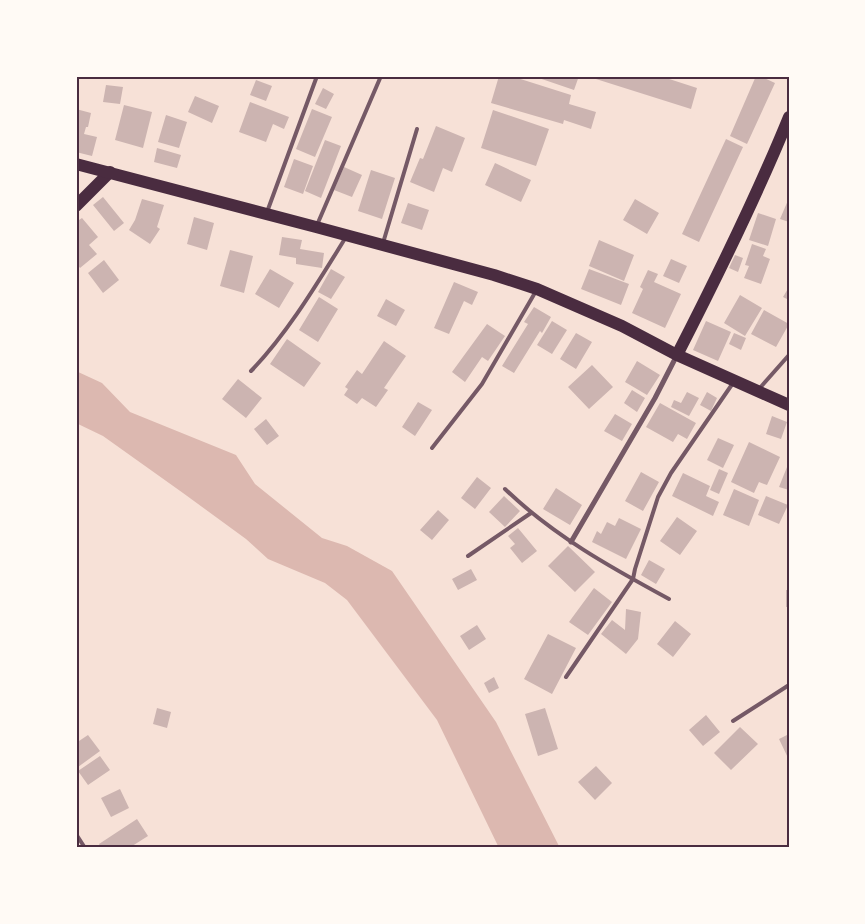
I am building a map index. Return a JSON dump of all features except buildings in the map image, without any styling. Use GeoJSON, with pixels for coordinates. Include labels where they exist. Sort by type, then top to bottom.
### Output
{"type":"FeatureCollection","features":[{"type":"Feature","properties":{"kind":"main road"},"geometry":{"type":"LineString","coordinates":[[677,355],[725,259],[789,117]]}},
{"type":"Feature","properties":{"kind":"main road"},"geometry":{"type":"LineString","coordinates":[[76,164],[316,227],[537,289],[622,326],[677,355],[789,405]]}},
{"type":"Feature","properties":{"kind":"main road"},"geometry":{"type":"LineString","coordinates":[[76,206],[110,172]]}},
{"type":"Feature","properties":{"kind":"street"},"geometry":{"type":"LineString","coordinates":[[571,542],[655,398],[677,355]]}},
{"type":"Feature","properties":{"kind":"lane"},"geometry":{"type":"LineString","coordinates":[[266,214],[318,76]]}},
{"type":"Feature","properties":{"kind":"lane"},"geometry":{"type":"LineString","coordinates":[[316,227],[381,76]]}},
{"type":"Feature","properties":{"kind":"lane"},"geometry":{"type":"LineString","coordinates":[[382,245],[417,129]]}},
{"type":"Feature","properties":{"kind":"lane"},"geometry":{"type":"LineString","coordinates":[[251,371],[264,358],[314,288],[347,236]]}},
{"type":"Feature","properties":{"kind":"lane"},"geometry":{"type":"LineString","coordinates":[[432,448],[482,384],[537,289]]}},
{"type":"Feature","properties":{"kind":"lane"},"geometry":{"type":"LineString","coordinates":[[758,391],[789,355]]}},
{"type":"Feature","properties":{"kind":"lane"},"geometry":{"type":"LineString","coordinates":[[566,677],[633,579],[658,497],[671,473],[734,381]]}},
{"type":"Feature","properties":{"kind":"lane"},"geometry":{"type":"LineString","coordinates":[[505,489],[531,513],[571,542],[670,599]]}},
{"type":"Feature","properties":{"kind":"lane"},"geometry":{"type":"LineString","coordinates":[[468,556],[531,513]]}},
{"type":"Feature","properties":{"kind":"lane"},"geometry":{"type":"LineString","coordinates":[[733,722],[789,685]]}},
{"type":"Feature","properties":{"kind":"lane"},"geometry":{"type":"LineString","coordinates":[[76,834],[85,848]]}},
{"type":"Feature","properties":{"kind":"shaded area"},"geometry":{"type":"Polygon","coordinates":[[[76,371],[102,383],[130,412],[236,455],[255,484],[322,538],[347,546],[392,571],[496,722],[560,848],[499,848],[437,720],[347,600],[325,583],[268,559],[246,539],[103,436],[76,423],[76,371]]]}}]}
